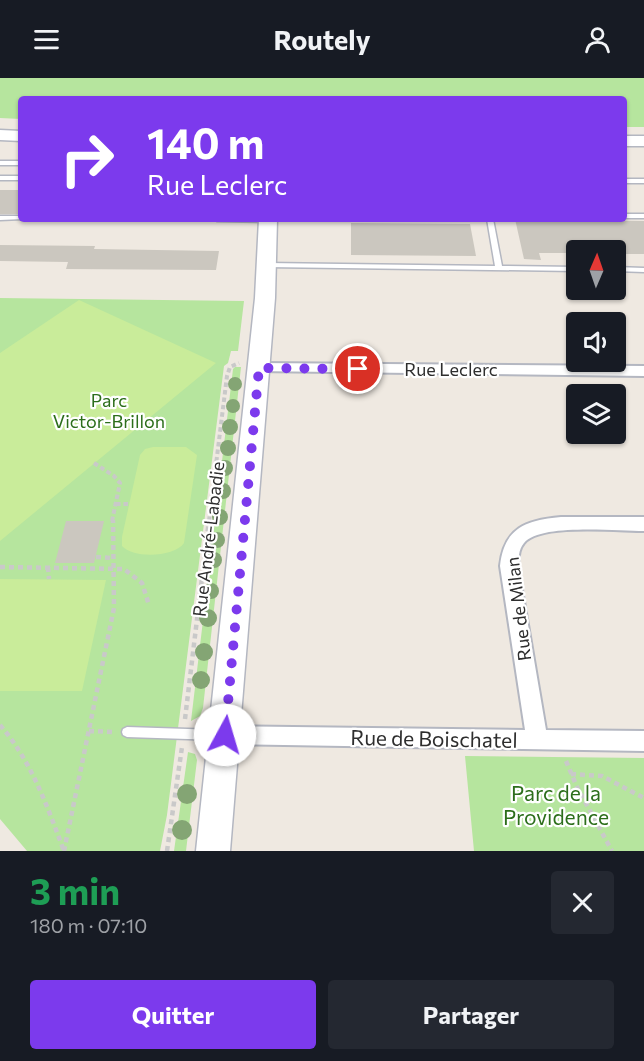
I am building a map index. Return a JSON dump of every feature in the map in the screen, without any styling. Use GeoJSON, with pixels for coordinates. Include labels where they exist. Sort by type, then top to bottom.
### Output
{"type":"FeatureCollection","features":[{"type":"Feature","properties":{"kind":"street"},"geometry":{"type":"LineString","coordinates":[[0,135],[18,136]]}},
{"type":"Feature","properties":{"kind":"street"},"geometry":{"type":"LineString","coordinates":[[627,141],[644,141]]}},
{"type":"Feature","properties":{"kind":"street","name":"Rue André-Labadie"},"geometry":{"type":"LineString","coordinates":[[213,851],[225,735],[249,365],[266,265],[268,222]]}},
{"type":"Feature","properties":{"kind":"street","name":"Rue Leclerc"},"geometry":{"type":"LineString","coordinates":[[249,365],[644,371]]}},
{"type":"Feature","properties":{"kind":"street","name":"Rue de Milan"},"geometry":{"type":"LineString","coordinates":[[537,739],[509,566],[511,548],[523,533],[542,525],[644,524]]}},
{"type":"Feature","properties":{"kind":"street","name":"Rue de Boischatel"},"geometry":{"type":"LineString","coordinates":[[225,735],[644,741]]}},
{"type":"Feature","properties":{"kind":"lane"},"geometry":{"type":"LineString","coordinates":[[0,162],[18,163]]}},
{"type":"Feature","properties":{"kind":"lane"},"geometry":{"type":"LineString","coordinates":[[0,178],[18,178]]}},
{"type":"Feature","properties":{"kind":"lane"},"geometry":{"type":"LineString","coordinates":[[627,181],[644,181]]}},
{"type":"Feature","properties":{"kind":"lane"},"geometry":{"type":"LineString","coordinates":[[627,216],[644,216]]}},
{"type":"Feature","properties":{"kind":"lane"},"geometry":{"type":"LineString","coordinates":[[0,218],[18,218]]}},
{"type":"Feature","properties":{"kind":"lane"},"geometry":{"type":"LineString","coordinates":[[491,222],[499,268]]}},
{"type":"Feature","properties":{"kind":"lane"},"geometry":{"type":"LineString","coordinates":[[266,265],[566,269]]}},
{"type":"Feature","properties":{"kind":"lane"},"geometry":{"type":"LineString","coordinates":[[626,269],[644,270]]}},
{"type":"Feature","properties":{"kind":"lane"},"geometry":{"type":"LineString","coordinates":[[127,732],[225,735]]}},
{"type":"Feature","properties":{"kind":"path","name":"Rue André-Labadie"},"geometry":{"type":"LineString","coordinates":[[185,721],[227,376],[230,367],[249,365]]}},
{"type":"Feature","properties":{"kind":"path"},"geometry":{"type":"LineString","coordinates":[[64,851],[114,608],[112,523],[119,479],[94,464]]}},
{"type":"Feature","properties":{"kind":"path"},"geometry":{"type":"LineString","coordinates":[[116,504],[129,504]]}},
{"type":"Feature","properties":{"kind":"path"},"geometry":{"type":"LineString","coordinates":[[96,557],[112,558]]}},
{"type":"Feature","properties":{"kind":"path"},"geometry":{"type":"LineString","coordinates":[[0,567],[124,569],[138,577],[147,591],[149,605]]}},
{"type":"Feature","properties":{"kind":"path"},"geometry":{"type":"LineString","coordinates":[[48,567],[49,579]]}},
{"type":"Feature","properties":{"kind":"path"},"geometry":{"type":"LineString","coordinates":[[0,725],[21,752],[29,767],[64,851]]}},
{"type":"Feature","properties":{"kind":"path"},"geometry":{"type":"LineString","coordinates":[[88,731],[127,732]]}},
{"type":"Feature","properties":{"kind":"path"},"geometry":{"type":"LineString","coordinates":[[167,851],[182,751]]}},
{"type":"Feature","properties":{"kind":"path"},"geometry":{"type":"LineString","coordinates":[[566,761],[612,851]]}},
{"type":"Feature","properties":{"kind":"path"},"geometry":{"type":"LineString","coordinates":[[571,774],[602,776],[644,798]]}},
{"type":"Feature","properties":{"kind":"green space"},"geometry":{"type":"Polygon","coordinates":[[[0,78],[644,78],[644,127],[627,127],[627,96],[18,96],[18,119],[0,118],[0,78]]]}},
{"type":"Feature","properties":{"kind":"green space","name":"Parc Victor-Brillon"},"geometry":{"type":"Polygon","coordinates":[[[0,298],[244,301],[238,351],[231,351],[228,363],[224,366],[167,815],[160,851],[27,851],[0,819],[0,298]]]}},
{"type":"Feature","properties":{"kind":"green space"},"geometry":{"type":"Polygon","coordinates":[[[79,300],[216,363],[0,541],[0,353],[79,300]]]}},
{"type":"Feature","properties":{"kind":"green space"},"geometry":{"type":"Polygon","coordinates":[[[241,367],[203,708],[200,716],[191,721],[233,369],[241,367]]]}},
{"type":"Feature","properties":{"kind":"green space"},"geometry":{"type":"Polygon","coordinates":[[[186,447],[197,455],[184,543],[172,551],[154,555],[135,553],[122,546],[140,455],[145,449],[186,447]]]}},
{"type":"Feature","properties":{"kind":"green space"},"geometry":{"type":"Polygon","coordinates":[[[0,579],[106,580],[82,691],[0,691],[0,579]]]}},
{"type":"Feature","properties":{"kind":"green space"},"geometry":{"type":"Polygon","coordinates":[[[188,752],[195,754],[197,760],[186,851],[174,851],[188,752]]]}},
{"type":"Feature","properties":{"kind":"green space","name":"Parc de la Providence"},"geometry":{"type":"Polygon","coordinates":[[[465,756],[644,758],[644,851],[474,851],[465,756]]]}},
{"type":"Feature","properties":{"kind":"building"},"geometry":{"type":"Polygon","coordinates":[[[0,190],[18,190],[18,214],[0,214],[0,190]]]}},
{"type":"Feature","properties":{"kind":"building"},"geometry":{"type":"Polygon","coordinates":[[[644,221],[644,254],[626,254],[626,240],[566,240],[566,253],[539,253],[541,260],[524,259],[516,222],[644,221]]]}},
{"type":"Feature","properties":{"kind":"building"},"geometry":{"type":"Polygon","coordinates":[[[351,223],[470,224],[476,256],[351,255],[351,223]]]}},
{"type":"Feature","properties":{"kind":"building"},"geometry":{"type":"Polygon","coordinates":[[[0,245],[219,251],[216,270],[66,269],[68,262],[0,261],[0,245]]]}},
{"type":"Feature","properties":{"kind":"building"},"geometry":{"type":"Polygon","coordinates":[[[66,521],[104,521],[94,563],[55,563],[66,521]]]}},
{"type":"Feature","properties":{"kind":"route"},"geometry":{"type":"LineString","coordinates":[[225,735],[259,368],[358,369]]}}]}
